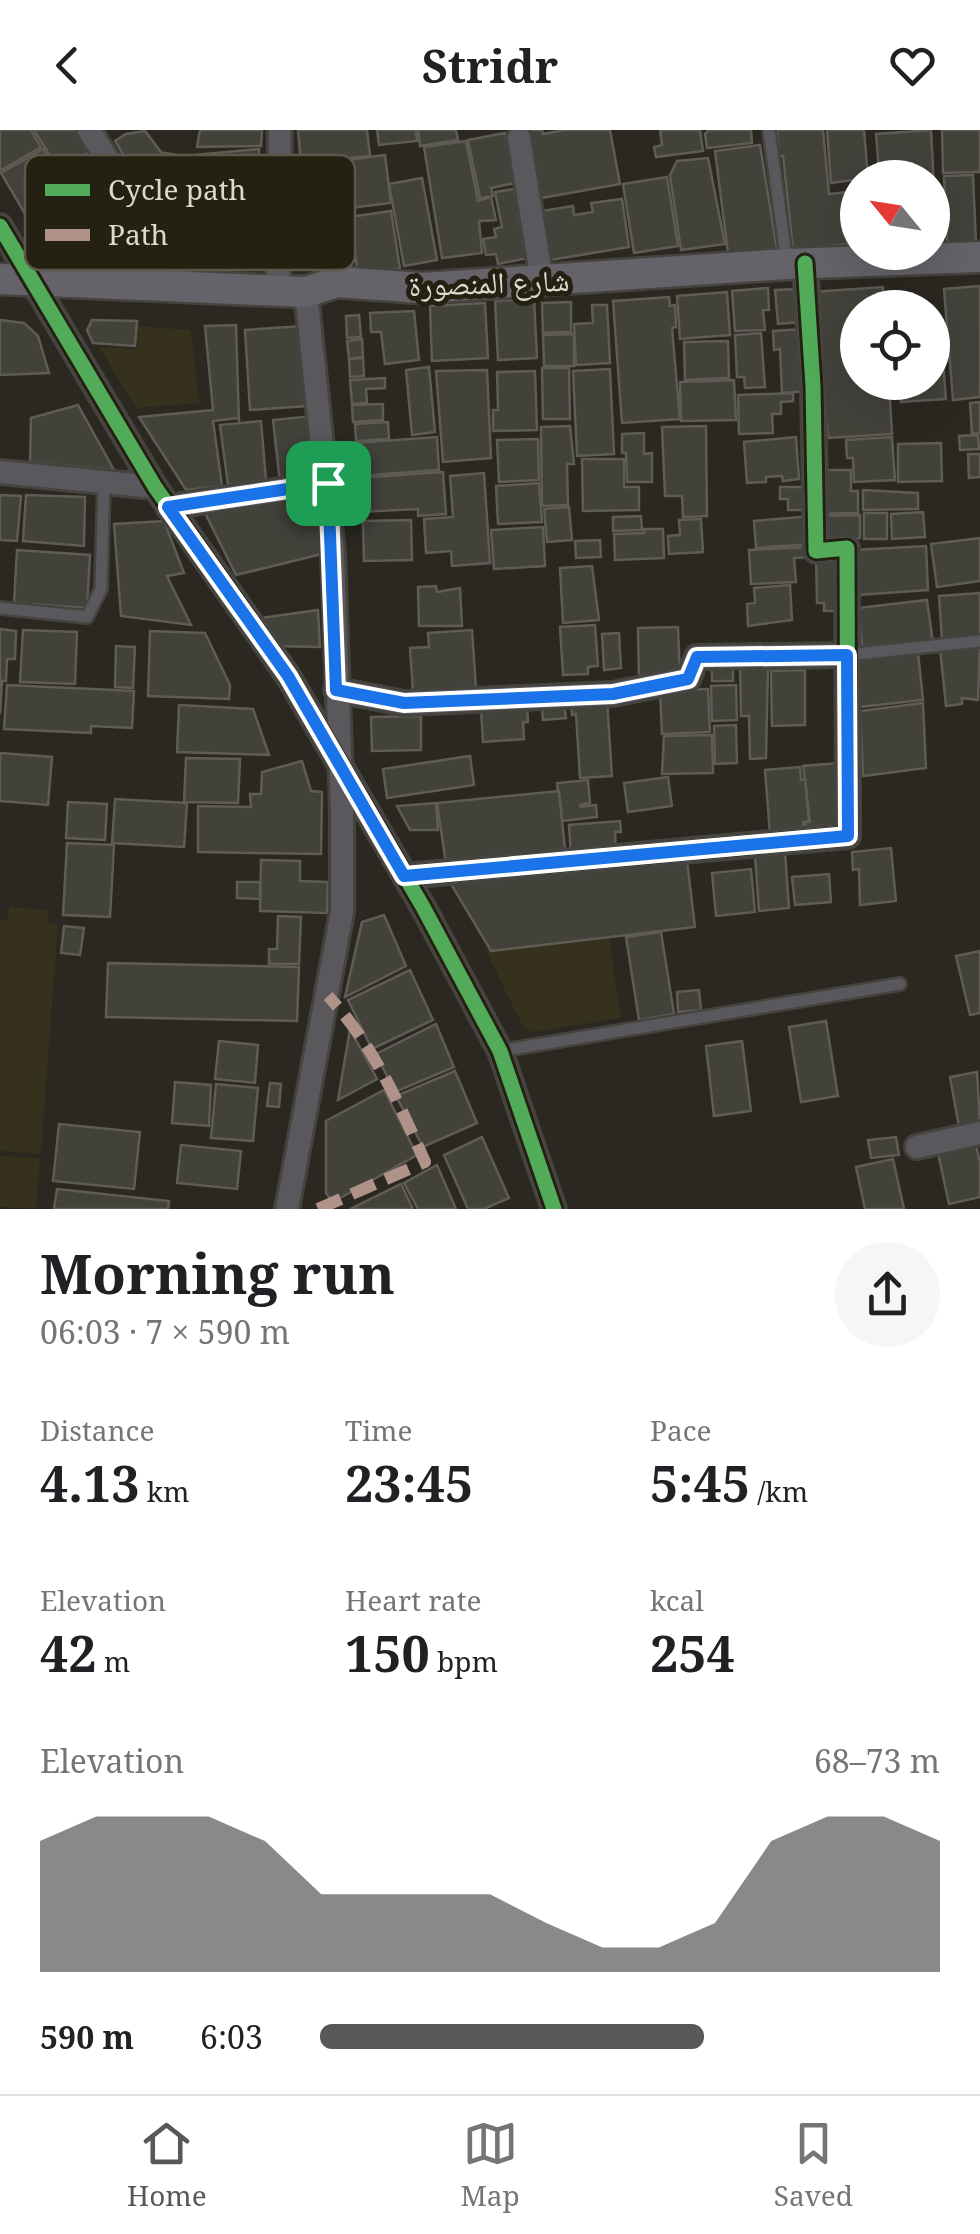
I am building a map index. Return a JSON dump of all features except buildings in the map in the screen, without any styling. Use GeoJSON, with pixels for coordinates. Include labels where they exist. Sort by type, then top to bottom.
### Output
{"type":"FeatureCollection","features":[{"type":"Feature","properties":{"kind":"main road","name":"شارع المنصورة"},"geometry":{"type":"LineString","coordinates":[[13,270],[422,288],[796,264],[980,257]]}},
{"type":"Feature","properties":{"kind":"street"},"geometry":{"type":"LineString","coordinates":[[88,130],[104,155]]}},
{"type":"Feature","properties":{"kind":"street"},"geometry":{"type":"LineString","coordinates":[[280,130],[281,155]]}},
{"type":"Feature","properties":{"kind":"street"},"geometry":{"type":"LineString","coordinates":[[520,138],[542,281]]}},
{"type":"Feature","properties":{"kind":"street"},"geometry":{"type":"LineString","coordinates":[[0,226],[13,270],[162,497],[288,676],[404,876],[500,1051],[554,1209]]}},
{"type":"Feature","properties":{"kind":"street"},"geometry":{"type":"LineString","coordinates":[[404,876],[848,836],[847,548],[816,551],[814,386],[796,264]]}},
{"type":"Feature","properties":{"kind":"street"},"geometry":{"type":"LineString","coordinates":[[177,270],[181,276]]}},
{"type":"Feature","properties":{"kind":"street"},"geometry":{"type":"LineString","coordinates":[[286,270],[328,483],[342,912],[287,1209]]}},
{"type":"Feature","properties":{"kind":"street"},"geometry":{"type":"LineString","coordinates":[[0,472],[104,481],[162,497],[328,483]]}},
{"type":"Feature","properties":{"kind":"street"},"geometry":{"type":"LineString","coordinates":[[336,690],[404,703],[613,694],[688,679],[697,657],[847,655]]}},
{"type":"Feature","properties":{"kind":"street"},"geometry":{"type":"LineString","coordinates":[[916,1147],[980,1133]]}},
{"type":"Feature","properties":{"kind":"lane"},"geometry":{"type":"LineString","coordinates":[[769,130],[796,264]]}},
{"type":"Feature","properties":{"kind":"lane"},"geometry":{"type":"LineString","coordinates":[[0,608],[88,617],[101,589],[104,481]]}},
{"type":"Feature","properties":{"kind":"lane"},"geometry":{"type":"LineString","coordinates":[[847,655],[980,641]]}},
{"type":"Feature","properties":{"kind":"lane"},"geometry":{"type":"LineString","coordinates":[[500,1051],[900,984]]}},
{"type":"Feature","properties":{"kind":"shaded area"},"geometry":{"type":"Polygon","coordinates":[[[138,326],[191,330],[199,403],[136,408],[99,347],[136,349],[138,326]]]}},
{"type":"Feature","properties":{"kind":"shaded area"},"geometry":{"type":"Polygon","coordinates":[[[9,907],[49,910],[48,923],[58,924],[41,1154],[0,1151],[0,920],[8,920],[9,907]]]}},
{"type":"Feature","properties":{"kind":"shaded area"},"geometry":{"type":"Polygon","coordinates":[[[609,937],[621,1018],[535,1032],[524,1029],[485,949],[609,937]]]}},
{"type":"Feature","properties":{"kind":"shaded area"},"geometry":{"type":"Polygon","coordinates":[[[0,1156],[40,1158],[36,1209],[0,1207],[0,1156]]]}},
{"type":"Feature","properties":{"kind":"marked path"},"geometry":{"type":"LineString","coordinates":[[318,1209],[425,1162],[371,1054],[328,996]]}},
{"type":"Feature","properties":{"kind":"cycle path"},"geometry":{"type":"LineString","coordinates":[[0,226],[25,268]]}},
{"type":"Feature","properties":{"kind":"cycle path"},"geometry":{"type":"LineString","coordinates":[[405,876],[848,836],[847,548],[816,551],[813,386],[805,263]]}},
{"type":"Feature","properties":{"kind":"cycle path"},"geometry":{"type":"LineString","coordinates":[[26,270],[155,487],[288,676],[423,907],[500,1051],[554,1209]]}},
{"type":"Feature","properties":{"kind":"route"},"geometry":{"type":"LineString","coordinates":[[328,483],[336,690],[404,703],[613,694],[688,679],[697,657],[847,655],[848,836],[404,876],[288,676],[168,507],[328,483]]}}]}
